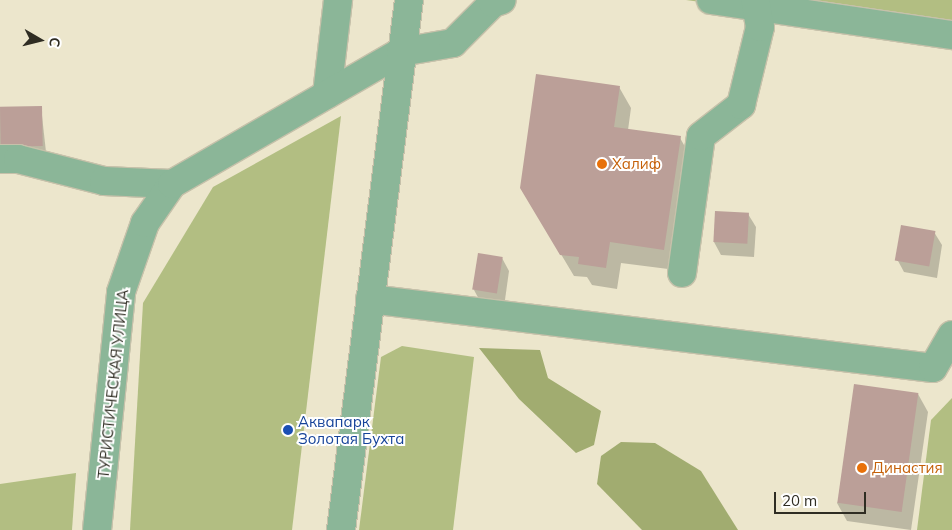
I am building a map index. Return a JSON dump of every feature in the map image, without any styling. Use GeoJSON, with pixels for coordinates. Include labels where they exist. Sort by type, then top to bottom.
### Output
{"type":"FeatureCollection","features":[{"type":"Feature","properties":{"kind":"street"},"geometry":{"type":"LineString","coordinates":[[326,94],[338,0]]}},
{"type":"Feature","properties":{"kind":"street"},"geometry":{"type":"LineString","coordinates":[[341,530],[408,0]]}},
{"type":"Feature","properties":{"kind":"street","name":"ТУРИСТИЧЕСКАЯ УЛИЦА"},"geometry":{"type":"LineString","coordinates":[[97,530],[121,292],[145,223],[172,184],[401,52],[452,43],[493,3],[502,0]]}},
{"type":"Feature","properties":{"kind":"street"},"geometry":{"type":"LineString","coordinates":[[710,0],[755,4],[952,35]]}},
{"type":"Feature","properties":{"kind":"street"},"geometry":{"type":"LineString","coordinates":[[682,273],[701,136],[741,105],[760,27],[755,4]]}},
{"type":"Feature","properties":{"kind":"street"},"geometry":{"type":"LineString","coordinates":[[0,160],[18,159],[104,181],[172,184]]}},
{"type":"Feature","properties":{"kind":"street"},"geometry":{"type":"LineString","coordinates":[[370,299],[933,368],[952,335]]}},
{"type":"Feature","properties":{"kind":"green space"},"geometry":{"type":"Polygon","coordinates":[[[686,0],[952,0],[952,37],[686,0]]]}},
{"type":"Feature","properties":{"kind":"green space"},"geometry":{"type":"Polygon","coordinates":[[[341,116],[292,530],[130,530],[143,303],[213,187],[341,116]]]}},
{"type":"Feature","properties":{"kind":"green space"},"geometry":{"type":"Polygon","coordinates":[[[402,346],[474,357],[453,530],[359,530],[381,357],[402,346]]]}},
{"type":"Feature","properties":{"kind":"green space"},"geometry":{"type":"Polygon","coordinates":[[[479,348],[540,350],[548,378],[601,411],[594,445],[576,453],[519,399],[479,348]]]}},
{"type":"Feature","properties":{"kind":"green space"},"geometry":{"type":"Polygon","coordinates":[[[952,398],[952,530],[917,530],[931,420],[952,398]]]}},
{"type":"Feature","properties":{"kind":"green space"},"geometry":{"type":"Polygon","coordinates":[[[621,442],[655,443],[701,471],[738,530],[642,530],[597,484],[601,456],[621,442]]]}},
{"type":"Feature","properties":{"kind":"green space"},"geometry":{"type":"Polygon","coordinates":[[[76,473],[72,530],[0,530],[0,484],[76,473]]]}},
{"type":"Feature","properties":{"kind":"building"},"geometry":{"type":"Polygon","coordinates":[[[536,74],[620,86],[614,127],[681,136],[664,250],[610,242],[606,268],[578,264],[579,257],[560,255],[520,188],[536,74]]]}},
{"type":"Feature","properties":{"kind":"building"},"geometry":{"type":"Polygon","coordinates":[[[42,106],[43,146],[1,147],[0,107],[42,106]]]}},
{"type":"Feature","properties":{"kind":"building"},"geometry":{"type":"Polygon","coordinates":[[[715,211],[749,213],[747,244],[713,242],[715,211]]]}},
{"type":"Feature","properties":{"kind":"building"},"geometry":{"type":"Polygon","coordinates":[[[901,225],[935,231],[929,267],[895,260],[901,225]]]}},
{"type":"Feature","properties":{"kind":"building"},"geometry":{"type":"Polygon","coordinates":[[[478,253],[503,257],[497,293],[472,290],[478,253]]]}},
{"type":"Feature","properties":{"kind":"building"},"geometry":{"type":"Polygon","coordinates":[[[854,384],[918,393],[902,512],[837,503],[854,384]]]}},
{"type":"Feature","properties":{"kind":"place","name":"Халиф"},"geometry":{"type":"Point","coordinates":[602,164]}},
{"type":"Feature","properties":{"kind":"place","name":"Аквапарк Золотая Бухта"},"geometry":{"type":"Point","coordinates":[288,430]}},
{"type":"Feature","properties":{"kind":"place","name":"Династия"},"geometry":{"type":"Point","coordinates":[862,468]}}]}
